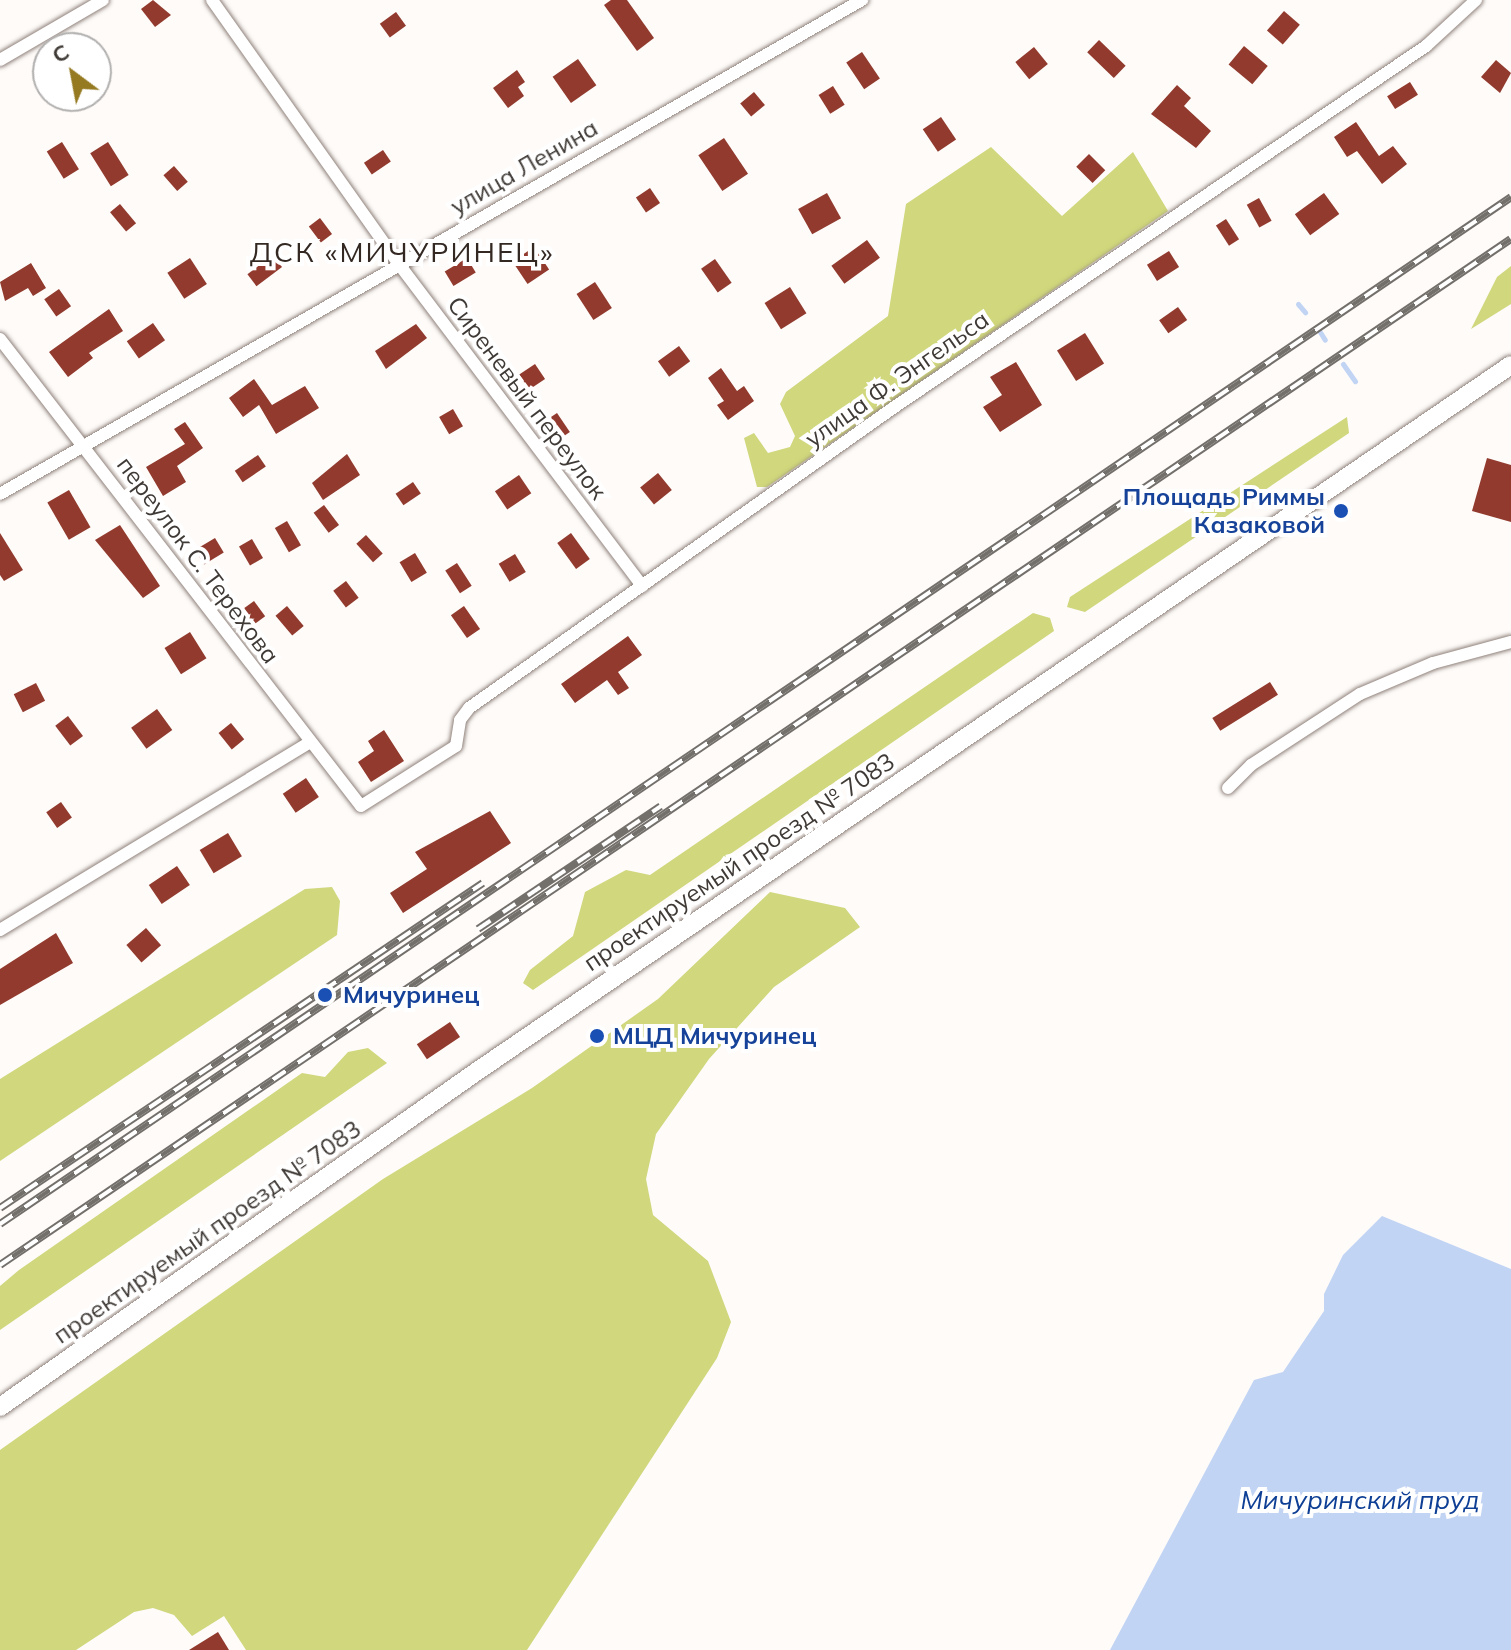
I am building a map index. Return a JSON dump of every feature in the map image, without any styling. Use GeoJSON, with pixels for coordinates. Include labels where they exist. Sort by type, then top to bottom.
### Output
{"type":"FeatureCollection","features":[{"type":"Feature","properties":{"kind":"main road","name":"проектируемый проезд № 7083"},"geometry":{"type":"LineString","coordinates":[[0,1407],[488,1063],[1511,365]]}},
{"type":"Feature","properties":{"kind":"street"},"geometry":{"type":"LineString","coordinates":[[0,60],[103,0]]}},
{"type":"Feature","properties":{"kind":"street","name":"Сиреневый переулок"},"geometry":{"type":"LineString","coordinates":[[212,0],[398,263],[642,586]]}},
{"type":"Feature","properties":{"kind":"street","name":"улица Ленина"},"geometry":{"type":"LineString","coordinates":[[0,494],[398,263],[862,0]]}},
{"type":"Feature","properties":{"kind":"street","name":"улица Ф. Энгельса"},"geometry":{"type":"LineString","coordinates":[[361,806],[456,746],[460,720],[469,708],[1426,46],[1476,0]]}},
{"type":"Feature","properties":{"kind":"street","name":"переулок С. Терехова"},"geometry":{"type":"LineString","coordinates":[[0,339],[361,806]]}},
{"type":"Feature","properties":{"kind":"street"},"geometry":{"type":"LineString","coordinates":[[1228,788],[1251,765],[1360,694],[1433,663],[1511,642]]}},
{"type":"Feature","properties":{"kind":"street"},"geometry":{"type":"LineString","coordinates":[[0,930],[310,742]]}},
{"type":"Feature","properties":{"kind":"green space"},"geometry":{"type":"Polygon","coordinates":[[[991,147],[1062,216],[1133,152],[1168,211],[767,487],[757,487],[744,438],[754,433],[768,453],[790,447],[795,436],[780,404],[786,392],[888,316],[906,204],[991,147]]]}},
{"type":"Feature","properties":{"kind":"green space"},"geometry":{"type":"Polygon","coordinates":[[[1511,266],[1511,304],[1471,329],[1497,277],[1511,266]]]}},
{"type":"Feature","properties":{"kind":"green space"},"geometry":{"type":"Polygon","coordinates":[[[1347,417],[1349,433],[1085,612],[1067,607],[1070,597],[1347,417]]]}},
{"type":"Feature","properties":{"kind":"green space"},"geometry":{"type":"Polygon","coordinates":[[[1033,613],[1050,618],[1054,631],[533,990],[523,983],[530,970],[573,936],[585,892],[626,870],[650,875],[1033,613]]]}},
{"type":"Feature","properties":{"kind":"green space"},"geometry":{"type":"Polygon","coordinates":[[[332,887],[340,901],[337,935],[0,1161],[0,1079],[305,889],[332,887]]]}},
{"type":"Feature","properties":{"kind":"green space"},"geometry":{"type":"Polygon","coordinates":[[[770,892],[845,908],[860,927],[774,987],[709,1059],[656,1134],[646,1179],[653,1215],[708,1261],[731,1322],[717,1358],[527,1650],[246,1650],[224,1616],[192,1636],[174,1615],[153,1608],[134,1612],[76,1650],[0,1650],[0,1450],[383,1179],[532,1088],[658,999],[770,892]]]}},
{"type":"Feature","properties":{"kind":"green space"},"geometry":{"type":"Polygon","coordinates":[[[368,1048],[387,1063],[0,1330],[0,1286],[19,1270],[302,1073],[325,1077],[348,1052],[368,1048]]]}},
{"type":"Feature","properties":{"kind":"water","name":"Мичуринский пруд"},"geometry":{"type":"Polygon","coordinates":[[[1382,1216],[1511,1269],[1511,1650],[1110,1650],[1254,1380],[1283,1372],[1324,1311],[1324,1294],[1343,1255],[1382,1216]]]}},
{"type":"Feature","properties":{"kind":"building"},"geometry":{"type":"Polygon","coordinates":[[[153,0],[171,15],[155,27],[141,9],[153,0]]]}},
{"type":"Feature","properties":{"kind":"building"},"geometry":{"type":"Polygon","coordinates":[[[611,0],[627,0],[654,38],[637,51],[604,5],[611,0]]]}},
{"type":"Feature","properties":{"kind":"building"},"geometry":{"type":"Polygon","coordinates":[[[1284,11],[1300,25],[1283,44],[1267,31],[1284,11]]]}},
{"type":"Feature","properties":{"kind":"building"},"geometry":{"type":"Polygon","coordinates":[[[396,12],[406,26],[390,38],[380,24],[396,12]]]}},
{"type":"Feature","properties":{"kind":"building"},"geometry":{"type":"Polygon","coordinates":[[[1099,40],[1126,66],[1114,78],[1087,52],[1099,40]]]}},
{"type":"Feature","properties":{"kind":"building"},"geometry":{"type":"Polygon","coordinates":[[[1244,46],[1268,66],[1252,84],[1229,64],[1244,46]]]}},
{"type":"Feature","properties":{"kind":"building"},"geometry":{"type":"Polygon","coordinates":[[[1034,47],[1048,64],[1029,79],[1015,62],[1034,47]]]}},
{"type":"Feature","properties":{"kind":"building"},"geometry":{"type":"Polygon","coordinates":[[[862,52],[880,79],[864,89],[846,63],[862,52]]]}},
{"type":"Feature","properties":{"kind":"building"},"geometry":{"type":"Polygon","coordinates":[[[578,59],[596,85],[571,103],[553,77],[578,59]]]}},
{"type":"Feature","properties":{"kind":"building"},"geometry":{"type":"Polygon","coordinates":[[[1496,60],[1511,73],[1500,93],[1481,77],[1496,60]]]}},
{"type":"Feature","properties":{"kind":"building"},"geometry":{"type":"Polygon","coordinates":[[[517,70],[525,82],[518,87],[524,96],[508,108],[493,88],[517,70]]]}},
{"type":"Feature","properties":{"kind":"building"},"geometry":{"type":"Polygon","coordinates":[[[1410,82],[1418,95],[1395,109],[1387,96],[1410,82]]]}},
{"type":"Feature","properties":{"kind":"building"},"geometry":{"type":"Polygon","coordinates":[[[1177,85],[1191,98],[1184,106],[1211,131],[1196,148],[1151,114],[1177,85]]]}},
{"type":"Feature","properties":{"kind":"building"},"geometry":{"type":"Polygon","coordinates":[[[833,86],[845,105],[830,114],[819,95],[833,86]]]}},
{"type":"Feature","properties":{"kind":"building"},"geometry":{"type":"Polygon","coordinates":[[[754,92],[765,105],[751,117],[740,104],[754,92]]]}},
{"type":"Feature","properties":{"kind":"building"},"geometry":{"type":"Polygon","coordinates":[[[941,117],[956,139],[938,152],[923,129],[941,117]]]}},
{"type":"Feature","properties":{"kind":"building"},"geometry":{"type":"Polygon","coordinates":[[[1356,122],[1379,156],[1393,146],[1407,164],[1382,184],[1357,151],[1347,157],[1334,137],[1356,122]]]}},
{"type":"Feature","properties":{"kind":"building"},"geometry":{"type":"Polygon","coordinates":[[[724,138],[748,174],[722,191],[698,155],[724,138]]]}},
{"type":"Feature","properties":{"kind":"building"},"geometry":{"type":"Polygon","coordinates":[[[62,142],[79,169],[64,179],[47,152],[62,142]]]}},
{"type":"Feature","properties":{"kind":"building"},"geometry":{"type":"Polygon","coordinates":[[[108,142],[129,175],[111,186],[90,153],[108,142]]]}},
{"type":"Feature","properties":{"kind":"building"},"geometry":{"type":"Polygon","coordinates":[[[383,150],[391,162],[372,174],[364,163],[383,150]]]}},
{"type":"Feature","properties":{"kind":"building"},"geometry":{"type":"Polygon","coordinates":[[[1089,154],[1105,170],[1093,183],[1076,167],[1089,154]]]}},
{"type":"Feature","properties":{"kind":"building"},"geometry":{"type":"Polygon","coordinates":[[[174,166],[188,182],[177,191],[163,175],[174,166]]]}},
{"type":"Feature","properties":{"kind":"building"},"geometry":{"type":"Polygon","coordinates":[[[650,188],[660,203],[646,212],[636,198],[650,188]]]}},
{"type":"Feature","properties":{"kind":"building"},"geometry":{"type":"Polygon","coordinates":[[[827,193],[841,218],[812,234],[798,209],[827,193]]]}},
{"type":"Feature","properties":{"kind":"building"},"geometry":{"type":"Polygon","coordinates":[[[1324,193],[1339,214],[1310,235],[1295,214],[1324,193]]]}},
{"type":"Feature","properties":{"kind":"building"},"geometry":{"type":"Polygon","coordinates":[[[1259,198],[1272,221],[1259,228],[1247,205],[1259,198]]]}},
{"type":"Feature","properties":{"kind":"building"},"geometry":{"type":"Polygon","coordinates":[[[120,204],[136,223],[126,232],[110,212],[120,204]]]}},
{"type":"Feature","properties":{"kind":"building"},"geometry":{"type":"Polygon","coordinates":[[[320,218],[332,234],[321,242],[309,226],[320,218]]]}},
{"type":"Feature","properties":{"kind":"building"},"geometry":{"type":"Polygon","coordinates":[[[1226,219],[1239,239],[1229,246],[1216,226],[1226,219]]]}},
{"type":"Feature","properties":{"kind":"building"},"geometry":{"type":"Polygon","coordinates":[[[867,240],[880,258],[844,284],[831,266],[867,240]]]}},
{"type":"Feature","properties":{"kind":"building"},"geometry":{"type":"Polygon","coordinates":[[[534,247],[549,269],[528,284],[512,262],[534,247]]]}},
{"type":"Feature","properties":{"kind":"building"},"geometry":{"type":"Polygon","coordinates":[[[1169,251],[1179,267],[1157,281],[1147,265],[1169,251]]]}},
{"type":"Feature","properties":{"kind":"building"},"geometry":{"type":"Polygon","coordinates":[[[273,255],[282,267],[256,286],[247,274],[273,255]]]}},
{"type":"Feature","properties":{"kind":"building"},"geometry":{"type":"Polygon","coordinates":[[[190,258],[207,284],[184,299],[167,273],[190,258]]]}},
{"type":"Feature","properties":{"kind":"building"},"geometry":{"type":"Polygon","coordinates":[[[467,258],[476,273],[453,286],[445,271],[467,258]]]}},
{"type":"Feature","properties":{"kind":"building"},"geometry":{"type":"Polygon","coordinates":[[[715,259],[732,283],[718,293],[701,269],[715,259]]]}},
{"type":"Feature","properties":{"kind":"building"},"geometry":{"type":"Polygon","coordinates":[[[31,263],[46,288],[33,296],[28,288],[5,301],[0,282],[31,263]]]}},
{"type":"Feature","properties":{"kind":"building"},"geometry":{"type":"Polygon","coordinates":[[[595,282],[612,308],[593,320],[577,294],[595,282]]]}},
{"type":"Feature","properties":{"kind":"building"},"geometry":{"type":"Polygon","coordinates":[[[790,287],[806,313],[781,329],[765,303],[790,287]]]}},
{"type":"Feature","properties":{"kind":"building"},"geometry":{"type":"Polygon","coordinates":[[[59,289],[71,306],[56,317],[44,299],[59,289]]]}},
{"type":"Feature","properties":{"kind":"building"},"geometry":{"type":"Polygon","coordinates":[[[1178,307],[1187,320],[1168,333],[1159,320],[1178,307]]]}},
{"type":"Feature","properties":{"kind":"building"},"geometry":{"type":"Polygon","coordinates":[[[109,309],[123,331],[89,353],[93,358],[68,377],[49,352],[109,309]]]}},
{"type":"Feature","properties":{"kind":"building"},"geometry":{"type":"Polygon","coordinates":[[[153,323],[165,340],[139,359],[127,341],[153,323]]]}},
{"type":"Feature","properties":{"kind":"building"},"geometry":{"type":"Polygon","coordinates":[[[416,324],[427,338],[386,369],[375,351],[416,324]]]}},
{"type":"Feature","properties":{"kind":"building"},"geometry":{"type":"Polygon","coordinates":[[[1085,333],[1104,364],[1076,381],[1057,350],[1085,333]]]}},
{"type":"Feature","properties":{"kind":"building"},"geometry":{"type":"Polygon","coordinates":[[[679,346],[690,361],[669,377],[658,361],[679,346]]]}},
{"type":"Feature","properties":{"kind":"building"},"geometry":{"type":"Polygon","coordinates":[[[1016,362],[1042,405],[1000,432],[983,407],[1002,395],[990,377],[1016,362]]]}},
{"type":"Feature","properties":{"kind":"building"},"geometry":{"type":"Polygon","coordinates":[[[535,364],[545,379],[529,390],[519,375],[535,364]]]}},
{"type":"Feature","properties":{"kind":"building"},"geometry":{"type":"Polygon","coordinates":[[[721,368],[737,391],[744,386],[754,401],[728,420],[717,405],[724,401],[708,378],[721,368]]]}},
{"type":"Feature","properties":{"kind":"building"},"geometry":{"type":"Polygon","coordinates":[[[254,379],[272,405],[305,386],[319,408],[276,434],[259,405],[243,417],[229,398],[254,379]]]}},
{"type":"Feature","properties":{"kind":"building"},"geometry":{"type":"Polygon","coordinates":[[[453,409],[463,426],[449,434],[439,417],[453,409]]]}},
{"type":"Feature","properties":{"kind":"building"},"geometry":{"type":"Polygon","coordinates":[[[557,413],[570,432],[554,443],[541,424],[557,413]]]}},
{"type":"Feature","properties":{"kind":"building"},"geometry":{"type":"Polygon","coordinates":[[[185,422],[203,448],[177,466],[186,482],[163,496],[146,467],[185,444],[174,429],[185,422]]]}},
{"type":"Feature","properties":{"kind":"building"},"geometry":{"type":"Polygon","coordinates":[[[347,454],[360,475],[323,500],[312,483],[347,454]]]}},
{"type":"Feature","properties":{"kind":"building"},"geometry":{"type":"Polygon","coordinates":[[[258,455],[266,467],[243,482],[235,471],[258,455]]]}},
{"type":"Feature","properties":{"kind":"building"},"geometry":{"type":"Polygon","coordinates":[[[1487,458],[1511,465],[1511,522],[1472,511],[1487,458]]]}},
{"type":"Feature","properties":{"kind":"building"},"geometry":{"type":"Polygon","coordinates":[[[658,473],[672,490],[654,505],[640,487],[658,473]]]}},
{"type":"Feature","properties":{"kind":"building"},"geometry":{"type":"Polygon","coordinates":[[[519,475],[531,493],[507,509],[495,491],[519,475]]]}},
{"type":"Feature","properties":{"kind":"building"},"geometry":{"type":"Polygon","coordinates":[[[413,482],[421,494],[403,505],[396,494],[413,482]]]}},
{"type":"Feature","properties":{"kind":"building"},"geometry":{"type":"Polygon","coordinates":[[[69,490],[90,527],[69,540],[47,502],[69,490]]]}},
{"type":"Feature","properties":{"kind":"building"},"geometry":{"type":"Polygon","coordinates":[[[324,505],[339,525],[329,533],[314,513],[324,505]]]}},
{"type":"Feature","properties":{"kind":"building"},"geometry":{"type":"Polygon","coordinates":[[[287,521],[301,545],[289,552],[275,528],[287,521]]]}},
{"type":"Feature","properties":{"kind":"building"},"geometry":{"type":"Polygon","coordinates":[[[120,525],[160,586],[143,598],[95,540],[120,525]]]}},
{"type":"Feature","properties":{"kind":"building"},"geometry":{"type":"Polygon","coordinates":[[[0,533],[23,570],[4,581],[0,575],[0,533]]]}},
{"type":"Feature","properties":{"kind":"building"},"geometry":{"type":"Polygon","coordinates":[[[571,533],[590,559],[576,569],[557,543],[571,533]]]}},
{"type":"Feature","properties":{"kind":"building"},"geometry":{"type":"Polygon","coordinates":[[[366,535],[383,554],[373,562],[356,544],[366,535]]]}},
{"type":"Feature","properties":{"kind":"building"},"geometry":{"type":"Polygon","coordinates":[[[215,538],[224,553],[204,564],[195,550],[215,538]]]}},
{"type":"Feature","properties":{"kind":"building"},"geometry":{"type":"Polygon","coordinates":[[[252,539],[263,558],[250,566],[239,546],[252,539]]]}},
{"type":"Feature","properties":{"kind":"building"},"geometry":{"type":"Polygon","coordinates":[[[415,553],[427,573],[411,582],[400,562],[415,553]]]}},
{"type":"Feature","properties":{"kind":"building"},"geometry":{"type":"Polygon","coordinates":[[[515,554],[526,572],[510,582],[499,564],[515,554]]]}},
{"type":"Feature","properties":{"kind":"building"},"geometry":{"type":"Polygon","coordinates":[[[457,563],[472,586],[460,593],[445,571],[457,563]]]}},
{"type":"Feature","properties":{"kind":"building"},"geometry":{"type":"Polygon","coordinates":[[[346,581],[359,598],[346,607],[333,591],[346,581]]]}},
{"type":"Feature","properties":{"kind":"building"},"geometry":{"type":"Polygon","coordinates":[[[254,601],[265,616],[242,633],[231,618],[254,601]]]}},
{"type":"Feature","properties":{"kind":"building"},"geometry":{"type":"Polygon","coordinates":[[[287,606],[304,626],[292,636],[276,616],[287,606]]]}},
{"type":"Feature","properties":{"kind":"building"},"geometry":{"type":"Polygon","coordinates":[[[464,606],[480,629],[467,638],[451,615],[464,606]]]}},
{"type":"Feature","properties":{"kind":"building"},"geometry":{"type":"Polygon","coordinates":[[[190,632],[206,658],[181,674],[165,648],[190,632]]]}},
{"type":"Feature","properties":{"kind":"building"},"geometry":{"type":"Polygon","coordinates":[[[628,636],[642,655],[618,672],[629,688],[618,695],[607,680],[575,703],[561,684],[628,636]]]}},
{"type":"Feature","properties":{"kind":"building"},"geometry":{"type":"Polygon","coordinates":[[[1270,682],[1278,695],[1220,731],[1212,718],[1270,682]]]}},
{"type":"Feature","properties":{"kind":"building"},"geometry":{"type":"Polygon","coordinates":[[[36,683],[45,701],[23,712],[14,694],[36,683]]]}},
{"type":"Feature","properties":{"kind":"building"},"geometry":{"type":"Polygon","coordinates":[[[157,709],[172,730],[146,749],[131,728],[157,709]]]}},
{"type":"Feature","properties":{"kind":"building"},"geometry":{"type":"Polygon","coordinates":[[[68,716],[83,736],[70,746],[55,726],[68,716]]]}},
{"type":"Feature","properties":{"kind":"building"},"geometry":{"type":"Polygon","coordinates":[[[231,723],[244,739],[232,749],[219,733],[231,723]]]}},
{"type":"Feature","properties":{"kind":"building"},"geometry":{"type":"Polygon","coordinates":[[[384,730],[404,761],[371,782],[358,762],[374,751],[368,741],[384,730]]]}},
{"type":"Feature","properties":{"kind":"building"},"geometry":{"type":"Polygon","coordinates":[[[306,778],[319,797],[296,813],[283,794],[306,778]]]}},
{"type":"Feature","properties":{"kind":"building"},"geometry":{"type":"Polygon","coordinates":[[[61,802],[72,818],[57,828],[46,812],[61,802]]]}},
{"type":"Feature","properties":{"kind":"building"},"geometry":{"type":"Polygon","coordinates":[[[490,811],[511,843],[403,913],[390,893],[427,869],[415,852],[490,811]]]}},
{"type":"Feature","properties":{"kind":"building"},"geometry":{"type":"Polygon","coordinates":[[[228,833],[242,856],[214,873],[200,850],[228,833]]]}},
{"type":"Feature","properties":{"kind":"building"},"geometry":{"type":"Polygon","coordinates":[[[177,866],[190,885],[162,904],[149,885],[177,866]]]}},
{"type":"Feature","properties":{"kind":"building"},"geometry":{"type":"Polygon","coordinates":[[[146,928],[161,945],[141,962],[126,945],[146,928]]]}},
{"type":"Feature","properties":{"kind":"building"},"geometry":{"type":"Polygon","coordinates":[[[56,933],[73,963],[0,1005],[0,969],[56,933]]]}},
{"type":"Feature","properties":{"kind":"building"},"geometry":{"type":"Polygon","coordinates":[[[450,1022],[460,1037],[427,1059],[417,1044],[450,1022]]]}},
{"type":"Feature","properties":{"kind":"building"},"geometry":{"type":"Polygon","coordinates":[[[218,1632],[229,1650],[189,1650],[218,1632]]]}},
{"type":"Feature","properties":{"kind":"waterway"},"geometry":{"type":"LineString","coordinates":[[1298,304],[1305,312]]}},
{"type":"Feature","properties":{"kind":"waterway"},"geometry":{"type":"LineString","coordinates":[[1320,332],[1325,340]]}},
{"type":"Feature","properties":{"kind":"waterway"},"geometry":{"type":"LineString","coordinates":[[1343,364],[1355,381]]}},
{"type":"Feature","properties":{"kind":"railway"},"geometry":{"type":"LineString","coordinates":[[0,1224],[1511,197]]}},
{"type":"Feature","properties":{"kind":"railway"},"geometry":{"type":"LineString","coordinates":[[0,1265],[1511,239]]}},
{"type":"Feature","properties":{"kind":"railway"},"geometry":{"type":"LineString","coordinates":[[478,929],[661,806]]}},
{"type":"Feature","properties":{"kind":"railway"},"geometry":{"type":"LineString","coordinates":[[0,1208],[483,883]]}},
{"type":"Feature","properties":{"kind":"place","name":"Площадь Риммы Казаковой"},"geometry":{"type":"Point","coordinates":[1341,511]}},
{"type":"Feature","properties":{"kind":"place","name":"Мичуринец"},"geometry":{"type":"Point","coordinates":[325,995]}},
{"type":"Feature","properties":{"kind":"place","name":"МЦД Мичуринец"},"geometry":{"type":"Point","coordinates":[597,1036]}},
{"type":"Feature","properties":{"kind":"district","name":"ДСК «МИЧУРИНЕЦ»"},"geometry":{"type":"Point","coordinates":[402,252]}}]}
